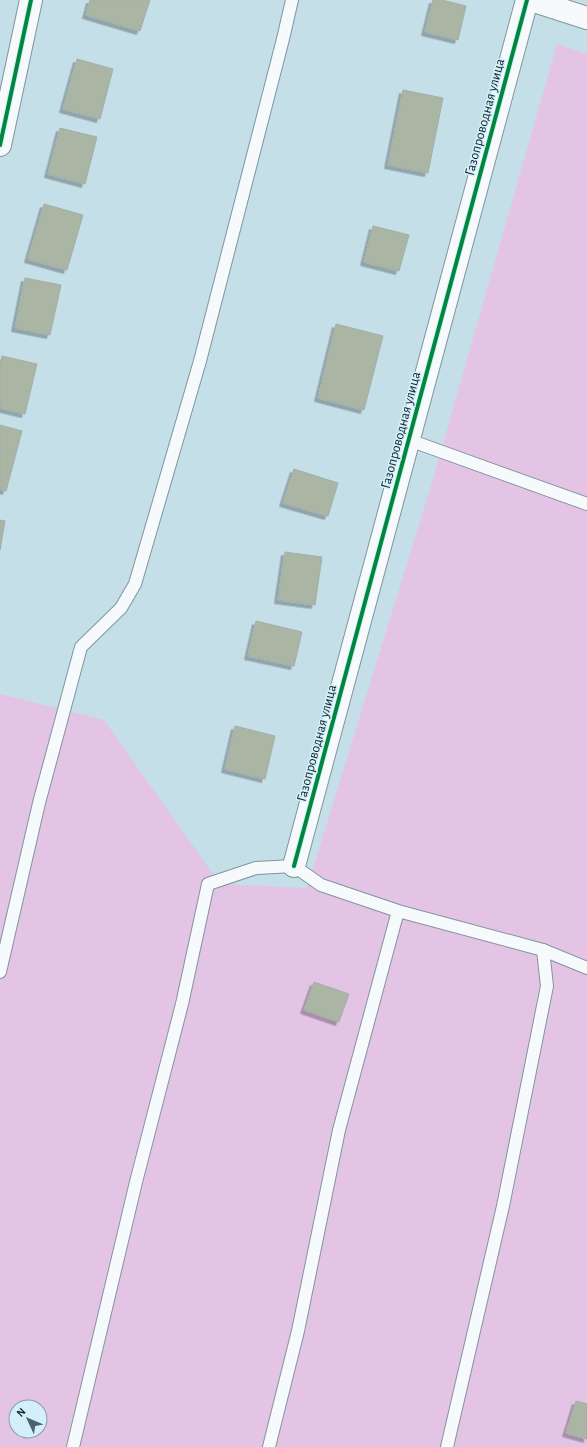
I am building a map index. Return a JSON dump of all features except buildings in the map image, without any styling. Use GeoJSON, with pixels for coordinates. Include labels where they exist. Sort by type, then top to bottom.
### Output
{"type":"FeatureCollection","features":[{"type":"Feature","properties":{"kind":"street"},"geometry":{"type":"LineString","coordinates":[[0,145],[32,0]]}},
{"type":"Feature","properties":{"kind":"street","name":"Газопроводная улица"},"geometry":{"type":"LineString","coordinates":[[294,866],[527,0]]}},
{"type":"Feature","properties":{"kind":"street"},"geometry":{"type":"LineString","coordinates":[[531,0],[587,18]]}},
{"type":"Feature","properties":{"kind":"lane"},"geometry":{"type":"LineString","coordinates":[[0,972],[38,803],[80,647],[121,608],[135,584],[200,361],[292,0]]}},
{"type":"Feature","properties":{"kind":"lane"},"geometry":{"type":"LineString","coordinates":[[409,440],[587,504]]}},
{"type":"Feature","properties":{"kind":"lane"},"geometry":{"type":"LineString","coordinates":[[73,1447],[136,1182],[182,1004],[208,884],[256,868],[294,866],[321,885],[398,911],[543,950],[587,968]]}},
{"type":"Feature","properties":{"kind":"lane"},"geometry":{"type":"LineString","coordinates":[[269,1447],[298,1331],[340,1130],[398,911]]}},
{"type":"Feature","properties":{"kind":"lane"},"geometry":{"type":"LineString","coordinates":[[447,1447],[503,1206],[547,986],[543,950]]}},
{"type":"Feature","properties":{"kind":"shaded area"},"geometry":{"type":"Polygon","coordinates":[[[557,44],[587,54],[587,1447],[0,1447],[0,694],[104,720],[220,884],[307,888],[430,489],[557,44]]]}},
{"type":"Feature","properties":{"kind":"cycle path"},"geometry":{"type":"LineString","coordinates":[[0,145],[31,0]]}},
{"type":"Feature","properties":{"kind":"cycle path"},"geometry":{"type":"LineString","coordinates":[[294,866],[527,0]]}}]}
